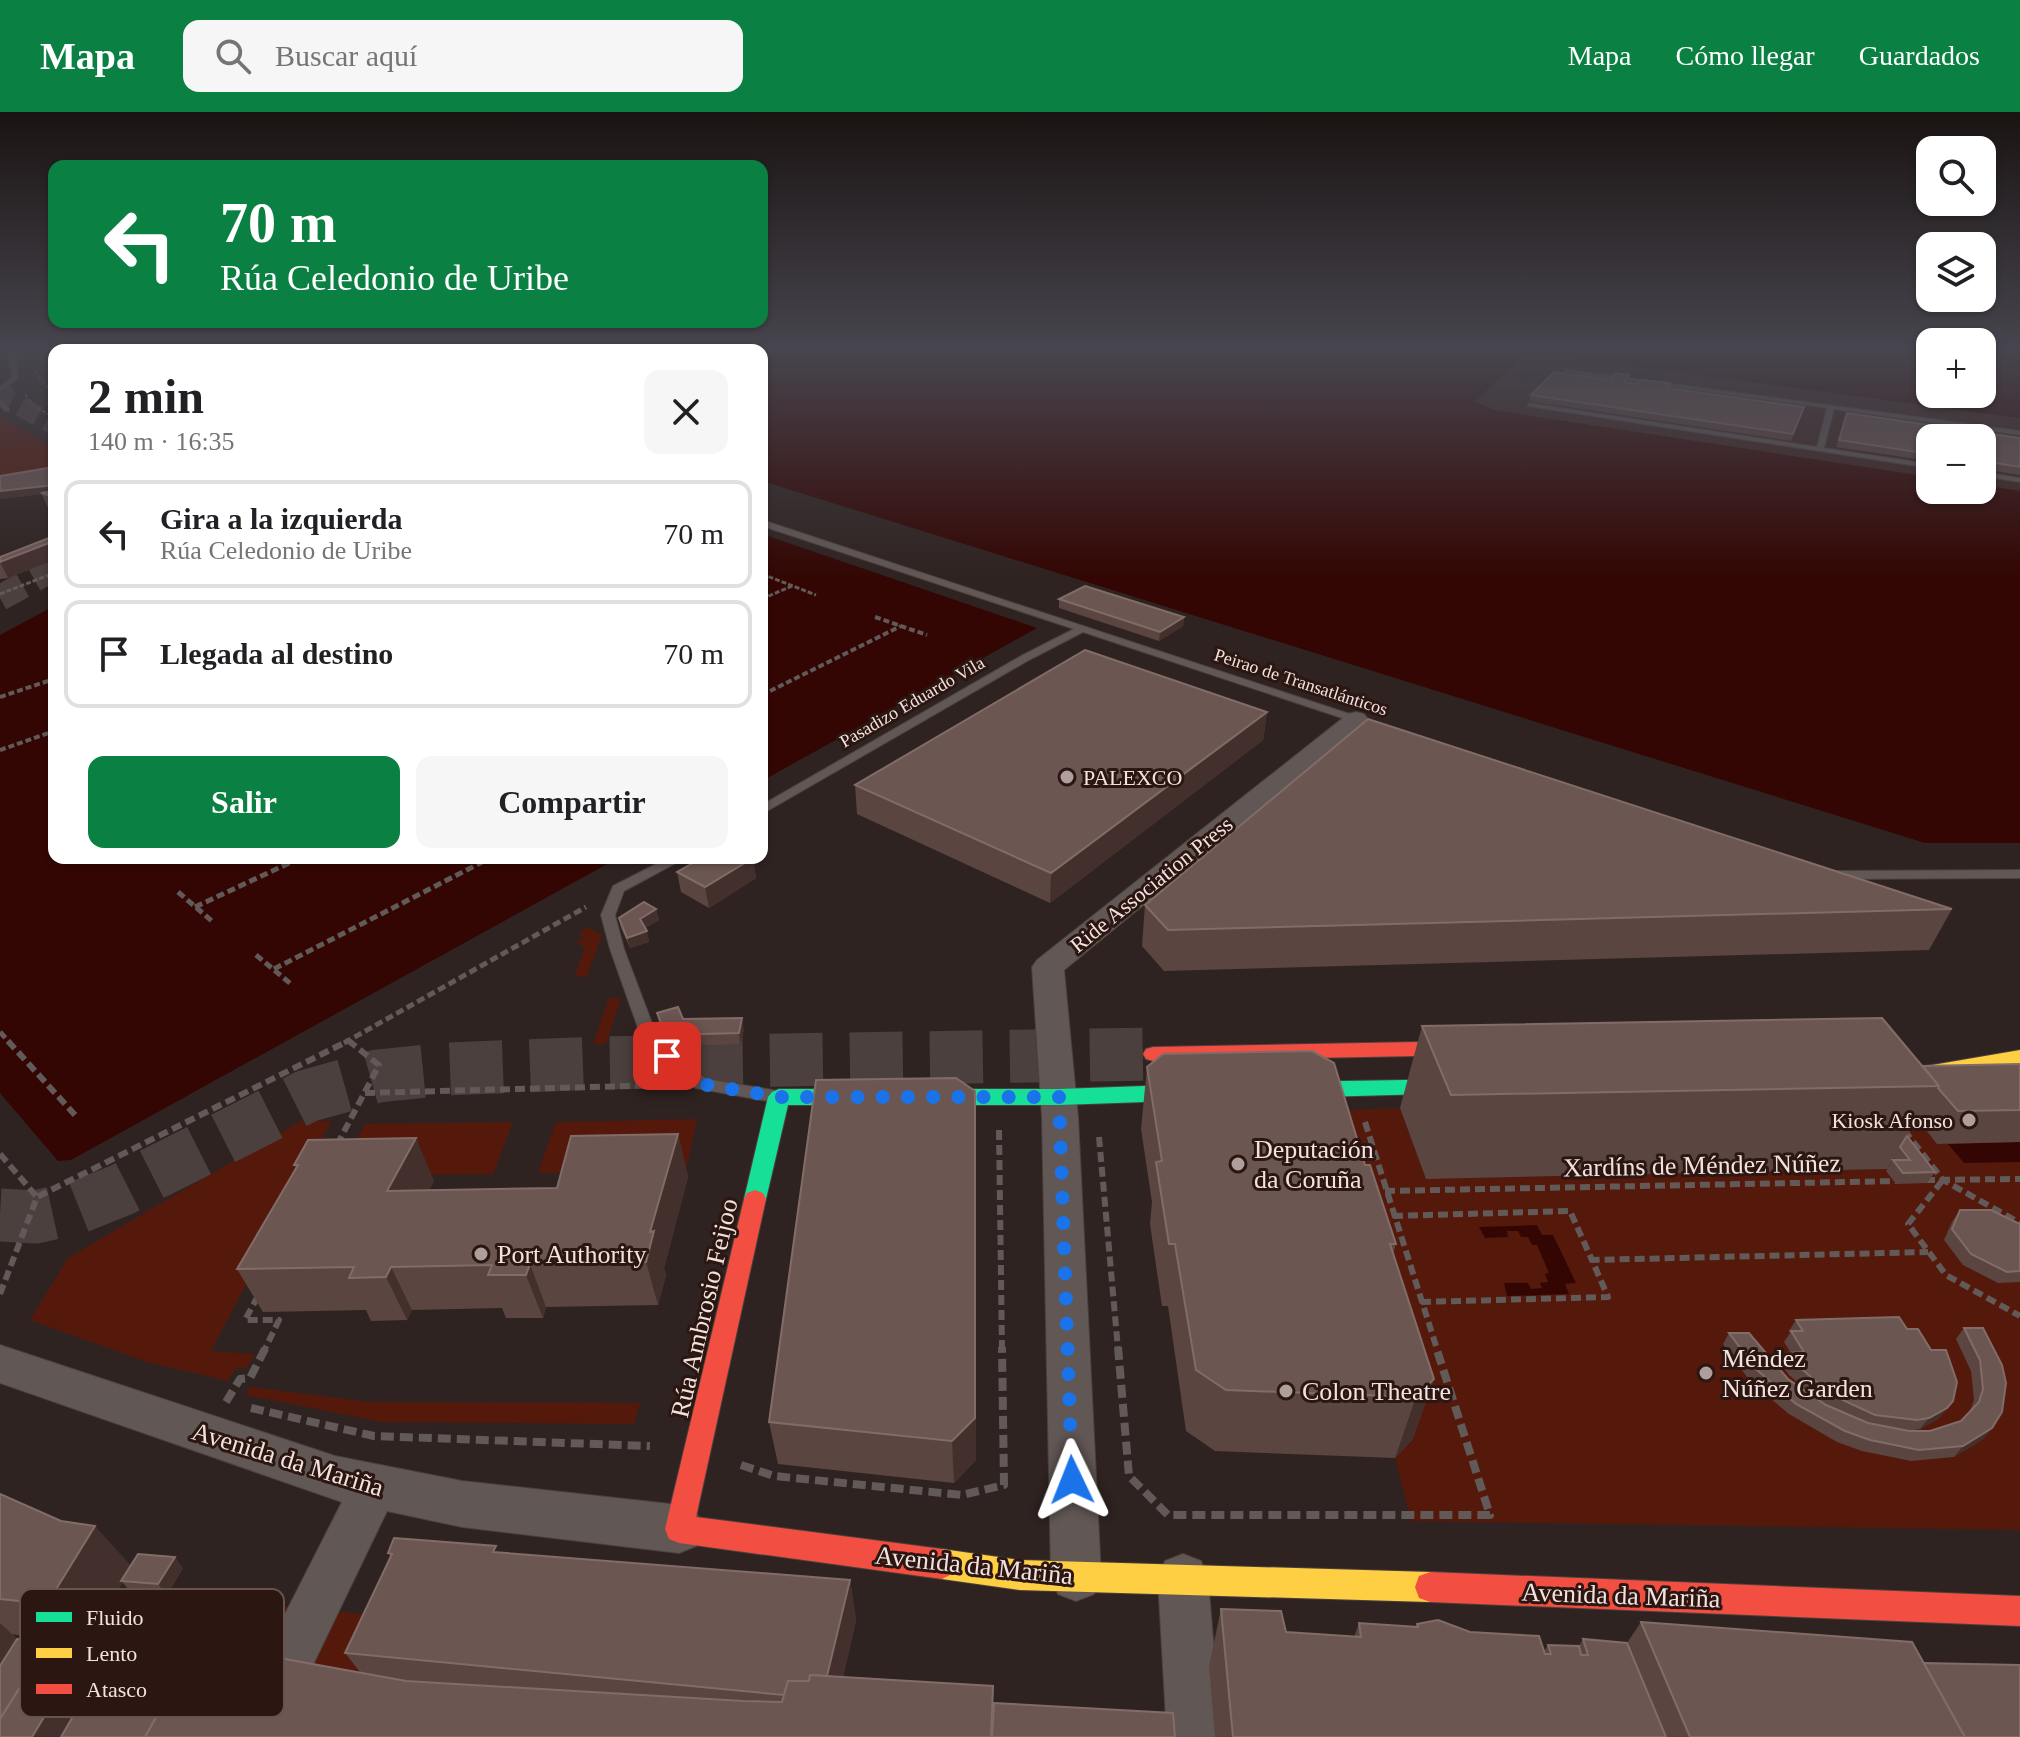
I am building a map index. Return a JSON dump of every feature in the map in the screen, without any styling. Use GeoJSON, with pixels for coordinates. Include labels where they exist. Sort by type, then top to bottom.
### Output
{"type":"FeatureCollection","features":[{"type":"Feature","properties":{"kind":"street","name":"Ride Association Press"},"geometry":{"type":"LineString","coordinates":[[1059,1097],[1048,967],[1364,722]]}},
{"type":"Feature","properties":{"kind":"street"},"geometry":{"type":"LineString","coordinates":[[1153,1054],[1488,1048]]}},
{"type":"Feature","properties":{"kind":"street"},"geometry":{"type":"LineString","coordinates":[[1959,1049],[2020,1054]]}},
{"type":"Feature","properties":{"kind":"street"},"geometry":{"type":"LineString","coordinates":[[1903,1075],[2020,1054]]}},
{"type":"Feature","properties":{"kind":"street"},"geometry":{"type":"LineString","coordinates":[[1270,1090],[1489,1085]]}},
{"type":"Feature","properties":{"kind":"street"},"geometry":{"type":"LineString","coordinates":[[779,1097],[1059,1097],[1223,1091]]}},
{"type":"Feature","properties":{"kind":"street","name":"Rúa Ambrosio Feijoo"},"geometry":{"type":"LineString","coordinates":[[679,1529],[779,1097]]}},
{"type":"Feature","properties":{"kind":"street"},"geometry":{"type":"LineString","coordinates":[[1059,1097],[1076,1576]]}},
{"type":"Feature","properties":{"kind":"street","name":"Avenida da Mariña"},"geometry":{"type":"LineString","coordinates":[[0,1365],[285,1462],[375,1487],[462,1504],[679,1529],[1020,1575],[2020,1611]]}},
{"type":"Feature","properties":{"kind":"street"},"geometry":{"type":"LineString","coordinates":[[284,1667],[375,1487]]}},
{"type":"Feature","properties":{"kind":"street"},"geometry":{"type":"LineString","coordinates":[[1183,1579],[1194,1737]]}},
{"type":"Feature","properties":{"kind":"lane"},"geometry":{"type":"LineString","coordinates":[[1670,427],[1916,464]]}},
{"type":"Feature","properties":{"kind":"lane"},"geometry":{"type":"LineString","coordinates":[[1820,450],[1826,427]]}},
{"type":"Feature","properties":{"kind":"lane"},"geometry":{"type":"LineString","coordinates":[[1975,427],[2020,433]]}},
{"type":"Feature","properties":{"kind":"lane"},"geometry":{"type":"LineString","coordinates":[[1996,476],[2020,480]]}},
{"type":"Feature","properties":{"kind":"lane","name":"Peirao de Transatlánticos"},"geometry":{"type":"LineString","coordinates":[[768,525],[1364,722]]}},
{"type":"Feature","properties":{"kind":"lane","name":"Pasadizo Eduardo Vila"},"geometry":{"type":"LineString","coordinates":[[768,807],[1025,658],[1082,629]]}},
{"type":"Feature","properties":{"kind":"lane"},"geometry":{"type":"LineString","coordinates":[[666,864],[618,889],[608,915],[651,1042],[701,1084],[779,1097]]}},
{"type":"Feature","properties":{"kind":"lane"},"geometry":{"type":"LineString","coordinates":[[1820,872],[1834,876],[2020,874]]}},
{"type":"Feature","properties":{"kind":"path"},"geometry":{"type":"LineString","coordinates":[[0,594],[48,575]]}},
{"type":"Feature","properties":{"kind":"path"},"geometry":{"type":"LineString","coordinates":[[768,576],[816,595]]}},
{"type":"Feature","properties":{"kind":"path"},"geometry":{"type":"LineString","coordinates":[[768,596],[793,586]]}},
{"type":"Feature","properties":{"kind":"path"},"geometry":{"type":"LineString","coordinates":[[875,617],[927,635]]}},
{"type":"Feature","properties":{"kind":"path"},"geometry":{"type":"LineString","coordinates":[[768,692],[901,626]]}},
{"type":"Feature","properties":{"kind":"path"},"geometry":{"type":"LineString","coordinates":[[0,697],[48,681]]}},
{"type":"Feature","properties":{"kind":"path"},"geometry":{"type":"LineString","coordinates":[[0,750],[48,733]]}},
{"type":"Feature","properties":{"kind":"path"},"geometry":{"type":"LineString","coordinates":[[195,907],[287,864]]}},
{"type":"Feature","properties":{"kind":"path"},"geometry":{"type":"LineString","coordinates":[[274,969],[478,864]]}},
{"type":"Feature","properties":{"kind":"path"},"geometry":{"type":"LineString","coordinates":[[0,1294],[37,1197],[349,1040],[618,889]]}},
{"type":"Feature","properties":{"kind":"path"},"geometry":{"type":"LineString","coordinates":[[178,892],[212,921]]}},
{"type":"Feature","properties":{"kind":"path"},"geometry":{"type":"LineString","coordinates":[[256,955],[291,984]]}},
{"type":"Feature","properties":{"kind":"path"},"geometry":{"type":"LineString","coordinates":[[0,1032],[75,1115]]}},
{"type":"Feature","properties":{"kind":"path"},"geometry":{"type":"LineString","coordinates":[[329,1160],[379,1065],[349,1040]]}},
{"type":"Feature","properties":{"kind":"path"},"geometry":{"type":"LineString","coordinates":[[364,1093],[701,1084]]}},
{"type":"Feature","properties":{"kind":"path"},"geometry":{"type":"LineString","coordinates":[[1097,1121],[1129,1476],[1168,1515],[1490,1515],[1361,1109]]}},
{"type":"Feature","properties":{"kind":"path"},"geometry":{"type":"LineString","coordinates":[[699,1450],[774,1476],[962,1495],[1004,1485],[999,1119]]}},
{"type":"Feature","properties":{"kind":"path"},"geometry":{"type":"LineString","coordinates":[[1898,1122],[1943,1180],[2020,1223]]}},
{"type":"Feature","properties":{"kind":"path"},"geometry":{"type":"LineString","coordinates":[[0,1154],[37,1197]]}},
{"type":"Feature","properties":{"kind":"path","name":"Xardíns de Méndez Núñez"},"geometry":{"type":"LineString","coordinates":[[1385,1191],[2020,1179]]}},
{"type":"Feature","properties":{"kind":"path"},"geometry":{"type":"LineString","coordinates":[[1943,1180],[1908,1224],[1946,1275],[2020,1316]]}},
{"type":"Feature","properties":{"kind":"path"},"geometry":{"type":"LineString","coordinates":[[1393,1216],[1570,1211],[1608,1297],[1421,1302]]}},
{"type":"Feature","properties":{"kind":"path"},"geometry":{"type":"LineString","coordinates":[[1592,1260],[1928,1252]]}},
{"type":"Feature","properties":{"kind":"path"},"geometry":{"type":"LineString","coordinates":[[259,1293],[245,1320],[279,1320],[250,1378],[240,1379],[222,1401],[374,1436],[605,1442]]}},
{"type":"Feature","properties":{"kind":"shaded area"},"geometry":{"type":"Polygon","coordinates":[[[0,427],[17,427],[48,445],[48,476],[0,484],[0,427]]]}},
{"type":"Feature","properties":{"kind":"shaded area"},"geometry":{"type":"Polygon","coordinates":[[[768,427],[1603,427],[1916,475],[1916,504],[1996,504],[1996,487],[2020,491],[2020,843],[1925,843],[768,483],[768,427]]]}},
{"type":"Feature","properties":{"kind":"shaded area"},"geometry":{"type":"Polygon","coordinates":[[[1603,427],[1916,427],[1916,475],[1603,427]]]}},
{"type":"Feature","properties":{"kind":"shaded area"},"geometry":{"type":"Polygon","coordinates":[[[1996,427],[2020,427],[2020,491],[1996,487],[1996,427]]]}},
{"type":"Feature","properties":{"kind":"shaded area"},"geometry":{"type":"Polygon","coordinates":[[[768,536],[1037,628],[768,778],[768,536]]]}},
{"type":"Feature","properties":{"kind":"shaded area"},"geometry":{"type":"Polygon","coordinates":[[[48,609],[48,864],[607,864],[71,1160],[58,1161],[0,1093],[0,635],[48,609]]]}},
{"type":"Feature","properties":{"kind":"shaded area"},"geometry":{"type":"Polygon","coordinates":[[[589,927],[602,935],[587,976],[574,977],[585,948],[576,942],[584,937],[579,933],[589,927]]]}},
{"type":"Feature","properties":{"kind":"shaded area"},"geometry":{"type":"Polygon","coordinates":[[[609,998],[621,998],[606,1044],[593,1044],[609,998]]]}},
{"type":"Feature","properties":{"kind":"shaded area","name":"Méndez Núñez Garden"},"geometry":{"type":"Polygon","coordinates":[[[1901,1099],[1937,1144],[2020,1142],[2020,1530],[1411,1521],[1395,1458],[1412,1440],[1300,1112],[1400,1108],[1426,1179],[1886,1169],[1901,1099]]]}},
{"type":"Feature","properties":{"kind":"shaded area"},"geometry":{"type":"Polygon","coordinates":[[[697,1119],[686,1170],[538,1173],[556,1122],[697,1119]]]}},
{"type":"Feature","properties":{"kind":"shaded area"},"geometry":{"type":"Polygon","coordinates":[[[301,1121],[331,1121],[211,1351],[254,1354],[247,1368],[236,1368],[228,1381],[147,1362],[30,1320],[68,1258],[301,1121]]]}},
{"type":"Feature","properties":{"kind":"shaded area"},"geometry":{"type":"Polygon","coordinates":[[[513,1122],[493,1174],[338,1176],[365,1124],[513,1122]]]}},
{"type":"Feature","properties":{"kind":"shaded area"},"geometry":{"type":"Polygon","coordinates":[[[2020,1142],[2020,1162],[1964,1163],[1948,1144],[2020,1142]]]}},
{"type":"Feature","properties":{"kind":"shaded area"},"geometry":{"type":"Polygon","coordinates":[[[1537,1225],[1542,1235],[1553,1235],[1576,1283],[1565,1284],[1569,1294],[1507,1296],[1504,1283],[1528,1283],[1531,1289],[1542,1288],[1540,1283],[1548,1282],[1545,1274],[1549,1273],[1537,1245],[1532,1245],[1528,1237],[1521,1237],[1518,1231],[1507,1231],[1508,1237],[1485,1238],[1479,1227],[1537,1225]]]}},
{"type":"Feature","properties":{"kind":"shaded area"},"geometry":{"type":"Polygon","coordinates":[[[250,1387],[370,1402],[640,1403],[634,1424],[382,1422],[246,1395],[250,1387]]]}},
{"type":"Feature","properties":{"kind":"shaded area"},"geometry":{"type":"Polygon","coordinates":[[[284,1607],[301,1608],[284,1629],[284,1607]]]}},
{"type":"Feature","properties":{"kind":"shaded area"},"geometry":{"type":"Polygon","coordinates":[[[326,1610],[406,1620],[379,1681],[315,1665],[313,1658],[326,1610]]]}},
{"type":"Feature","properties":{"kind":"building"},"geometry":{"type":"Polygon","coordinates":[[[1745,427],[1796,427],[1793,434],[1745,427]]]}},
{"type":"Feature","properties":{"kind":"building"},"geometry":{"type":"Polygon","coordinates":[[[1843,427],[1916,427],[1916,452],[1839,440],[1843,427]]]}},
{"type":"Feature","properties":{"kind":"building"},"geometry":{"type":"Polygon","coordinates":[[[1996,435],[2020,438],[2020,467],[1996,463],[1996,435]]]}},
{"type":"Feature","properties":{"kind":"building"},"geometry":{"type":"Polygon","coordinates":[[[48,468],[48,486],[0,491],[0,476],[48,468]]]}},
{"type":"Feature","properties":{"kind":"building"},"geometry":{"type":"Polygon","coordinates":[[[48,538],[48,543],[0,562],[0,557],[48,538]]]}},
{"type":"Feature","properties":{"kind":"building"},"geometry":{"type":"Polygon","coordinates":[[[1085,586],[1184,617],[1160,632],[1059,599],[1085,586]]]}},
{"type":"Feature","properties":{"kind":"building","name":"PALEXCO"},"geometry":{"type":"Polygon","coordinates":[[[1085,650],[1267,712],[1051,873],[855,785],[1085,650]]]}},
{"type":"Feature","properties":{"kind":"building"},"geometry":{"type":"Polygon","coordinates":[[[1368,719],[1952,909],[1168,930],[1145,905],[1368,719]]]}},
{"type":"Feature","properties":{"kind":"building"},"geometry":{"type":"Polygon","coordinates":[[[691,864],[743,864],[705,887],[677,872],[691,864]]]}},
{"type":"Feature","properties":{"kind":"building"},"geometry":{"type":"Polygon","coordinates":[[[644,902],[656,909],[640,919],[647,931],[627,938],[619,918],[644,902]]]}},
{"type":"Feature","properties":{"kind":"building"},"geometry":{"type":"Polygon","coordinates":[[[678,1007],[683,1019],[742,1018],[739,1033],[666,1035],[657,1013],[678,1007]]]}},
{"type":"Feature","properties":{"kind":"building"},"geometry":{"type":"Polygon","coordinates":[[[1882,1018],[1939,1086],[1451,1095],[1422,1026],[1882,1018]]]}},
{"type":"Feature","properties":{"kind":"building"},"geometry":{"type":"Polygon","coordinates":[[[1312,1051],[1334,1063],[1365,1165],[1370,1165],[1396,1244],[1390,1244],[1434,1379],[1416,1397],[1226,1390],[1196,1370],[1175,1244],[1169,1244],[1156,1162],[1162,1161],[1147,1067],[1163,1054],[1312,1051]]]}},
{"type":"Feature","properties":{"kind":"building"},"geometry":{"type":"Polygon","coordinates":[[[2020,1064],[2020,1110],[1958,1111],[1923,1066],[2020,1064]]]}},
{"type":"Feature","properties":{"kind":"building"},"geometry":{"type":"Polygon","coordinates":[[[956,1078],[975,1091],[975,1418],[952,1441],[769,1422],[816,1080],[956,1078]]]}},
{"type":"Feature","properties":{"kind":"building"},"geometry":{"type":"Polygon","coordinates":[[[678,1134],[650,1232],[654,1231],[646,1262],[530,1264],[526,1275],[488,1275],[492,1265],[391,1267],[386,1277],[349,1278],[354,1267],[237,1269],[298,1165],[294,1165],[308,1140],[416,1138],[387,1191],[557,1188],[571,1136],[678,1134]]]}},
{"type":"Feature","properties":{"kind":"building"},"geometry":{"type":"Polygon","coordinates":[[[1907,1136],[1935,1172],[1903,1173],[1893,1160],[1910,1160],[1900,1147],[1907,1136]]]}},
{"type":"Feature","properties":{"kind":"building"},"geometry":{"type":"Polygon","coordinates":[[[1960,1210],[1991,1210],[2020,1224],[2020,1271],[2007,1272],[1971,1254],[1952,1229],[1960,1210]]]}},
{"type":"Feature","properties":{"kind":"building"},"geometry":{"type":"Polygon","coordinates":[[[1899,1317],[1907,1329],[1918,1329],[1931,1350],[1946,1350],[1957,1382],[1953,1401],[1929,1418],[1917,1420],[1875,1415],[1832,1395],[1796,1364],[1788,1353],[1804,1352],[1791,1331],[1803,1331],[1796,1320],[1899,1317]]]}},
{"type":"Feature","properties":{"kind":"building"},"geometry":{"type":"Polygon","coordinates":[[[1964,1328],[1983,1328],[2002,1365],[2006,1383],[2002,1412],[1992,1428],[1963,1446],[1919,1450],[1870,1440],[1845,1431],[1796,1404],[1757,1370],[1729,1333],[1749,1333],[1788,1379],[1826,1405],[1868,1423],[1909,1431],[1930,1431],[1961,1421],[1979,1402],[1983,1389],[1980,1360],[1964,1328]]]}},
{"type":"Feature","properties":{"kind":"building"},"geometry":{"type":"Polygon","coordinates":[[[0,1494],[61,1521],[95,1526],[56,1589],[20,1589],[20,1601],[0,1599],[0,1494]]]}},
{"type":"Feature","properties":{"kind":"building"},"geometry":{"type":"Polygon","coordinates":[[[394,1538],[496,1546],[493,1552],[850,1580],[827,1676],[810,1675],[809,1681],[788,1681],[784,1695],[345,1653],[392,1554],[388,1553],[394,1538]]]}},
{"type":"Feature","properties":{"kind":"building"},"geometry":{"type":"Polygon","coordinates":[[[138,1554],[175,1557],[158,1584],[121,1581],[138,1554]]]}},
{"type":"Feature","properties":{"kind":"building"},"geometry":{"type":"Polygon","coordinates":[[[1221,1609],[1281,1611],[1286,1632],[1361,1637],[1359,1623],[1418,1627],[1417,1624],[1438,1620],[1470,1632],[1539,1636],[1545,1654],[1551,1654],[1548,1645],[1579,1646],[1581,1655],[1588,1655],[1583,1639],[1627,1643],[1666,1737],[1233,1737],[1221,1609]]]}},
{"type":"Feature","properties":{"kind":"building"},"geometry":{"type":"Polygon","coordinates":[[[1641,1622],[1912,1642],[1965,1737],[1690,1737],[1641,1622]]]}},
{"type":"Feature","properties":{"kind":"building"},"geometry":{"type":"Polygon","coordinates":[[[17,1639],[20,1639],[20,1687],[0,1719],[0,1666],[17,1639]]]}},
{"type":"Feature","properties":{"kind":"building"},"geometry":{"type":"Polygon","coordinates":[[[284,1659],[406,1681],[743,1701],[782,1702],[788,1681],[809,1681],[810,1675],[993,1686],[991,1737],[145,1737],[156,1717],[284,1717],[284,1659]]]}},
{"type":"Feature","properties":{"kind":"building"},"geometry":{"type":"Polygon","coordinates":[[[1924,1663],[2020,1665],[2020,1737],[1965,1737],[1924,1663]]]}},
{"type":"Feature","properties":{"kind":"building"},"geometry":{"type":"Polygon","coordinates":[[[20,1687],[20,1717],[44,1717],[32,1737],[0,1737],[0,1719],[20,1687]]]}},
{"type":"Feature","properties":{"kind":"building"},"geometry":{"type":"Polygon","coordinates":[[[994,1703],[1173,1713],[1175,1737],[992,1737],[994,1703]]]}},
{"type":"Feature","properties":{"kind":"building"},"geometry":{"type":"Polygon","coordinates":[[[73,1717],[156,1717],[145,1737],[61,1737],[73,1717]]]}},
{"type":"Feature","properties":{"kind":"tunnel"},"geometry":{"type":"LineString","coordinates":[[0,598],[48,571]]}},
{"type":"Feature","properties":{"kind":"tunnel"},"geometry":{"type":"LineString","coordinates":[[0,1215],[35,1217],[76,1208],[121,1190],[307,1096],[378,1076],[447,1069],[599,1063],[1153,1054]]}},
{"type":"Feature","properties":{"kind":"traffic: fast"},"geometry":{"type":"LineString","coordinates":[[1283,1090],[1465,1086]]}},
{"type":"Feature","properties":{"kind":"traffic: fast"},"geometry":{"type":"LineString","coordinates":[[755,1199],[779,1097],[1059,1097],[1201,1092]]}},
{"type":"Feature","properties":{"kind":"traffic: slow"},"geometry":{"type":"LineString","coordinates":[[1915,1075],[2020,1057]]}},
{"type":"Feature","properties":{"kind":"traffic: slow"},"geometry":{"type":"LineString","coordinates":[[942,1564],[1020,1575],[1430,1587]]}},
{"type":"Feature","properties":{"kind":"traffic: jam"},"geometry":{"type":"LineString","coordinates":[[1153,1054],[1471,1048]]}},
{"type":"Feature","properties":{"kind":"traffic: jam"},"geometry":{"type":"LineString","coordinates":[[755,1199],[679,1529],[942,1564]]}},
{"type":"Feature","properties":{"kind":"traffic: jam"},"geometry":{"type":"LineString","coordinates":[[1430,1587],[2020,1611]]}},
{"type":"Feature","properties":{"kind":"place","name":"PALEXCO"},"geometry":{"type":"Point","coordinates":[1067,777]}},
{"type":"Feature","properties":{"kind":"place","name":"Kiosk Afonso"},"geometry":{"type":"Point","coordinates":[1969,1120]}},
{"type":"Feature","properties":{"kind":"place","name":"Deputación da Coruña"},"geometry":{"type":"Point","coordinates":[1238,1164]}},
{"type":"Feature","properties":{"kind":"place","name":"Port Authority"},"geometry":{"type":"Point","coordinates":[481,1254]}},
{"type":"Feature","properties":{"kind":"place","name":"Méndez Núñez Garden"},"geometry":{"type":"Point","coordinates":[1706,1373]}},
{"type":"Feature","properties":{"kind":"place","name":"Colon Theatre"},"geometry":{"type":"Point","coordinates":[1286,1391]}},
{"type":"Feature","properties":{"kind":"route"},"geometry":{"type":"LineString","coordinates":[[667,1056],[701,1084],[779,1097],[1059,1097],[1072,1480]]}}]}
